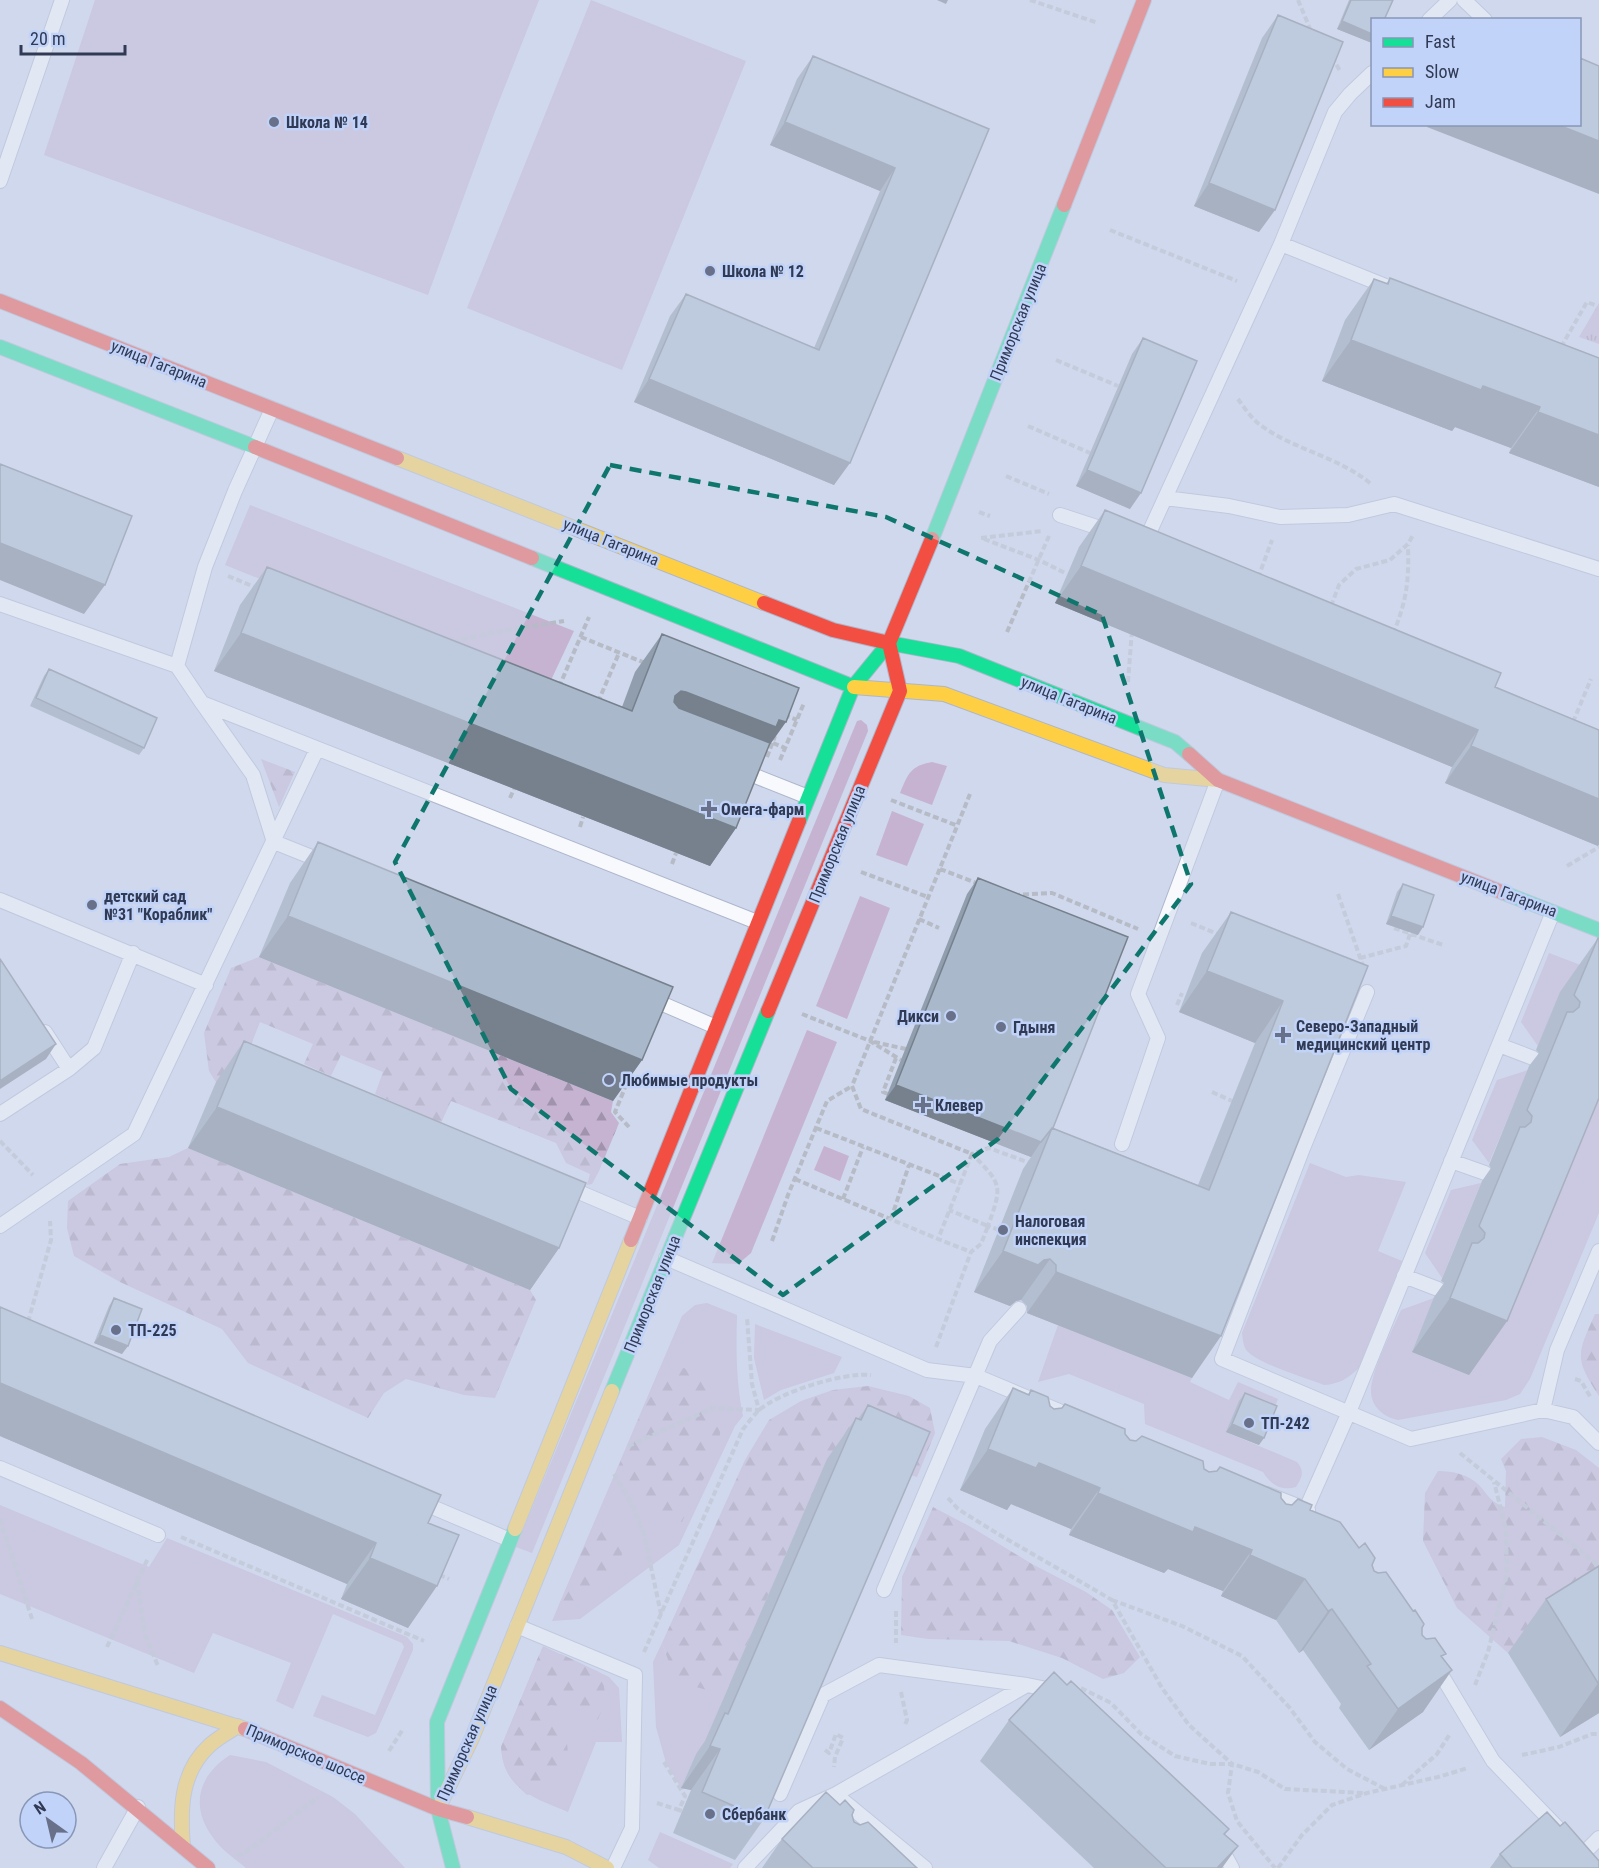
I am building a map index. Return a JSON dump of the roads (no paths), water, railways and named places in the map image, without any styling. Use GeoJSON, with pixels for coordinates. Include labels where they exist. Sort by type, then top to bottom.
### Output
{"type":"FeatureCollection","features":[{"type":"Feature","properties":{"kind":"main road","name":"Приморская улица"},"geometry":{"type":"LineString","coordinates":[[438,1809],[437,1722],[853,687],[889,643],[919,573],[1144,0]]}},
{"type":"Feature","properties":{"kind":"main road","name":"улица Гагарина"},"geometry":{"type":"LineString","coordinates":[[0,301],[833,630],[959,656],[1175,742],[1218,780]]}},
{"type":"Feature","properties":{"kind":"main road","name":"улица Гагарина"},"geometry":{"type":"LineString","coordinates":[[0,347],[853,687],[944,694],[1164,775],[1218,780],[1599,930]]}},
{"type":"Feature","properties":{"kind":"main road"},"geometry":{"type":"LineString","coordinates":[[889,643],[900,691]]}},
{"type":"Feature","properties":{"kind":"main road","name":"Приморская улица"},"geometry":{"type":"LineString","coordinates":[[438,1809],[472,1738],[666,1258],[900,691]]}},
{"type":"Feature","properties":{"kind":"main road","name":"Приморское шоссе"},"geometry":{"type":"LineString","coordinates":[[0,1653],[238,1726],[438,1809],[566,1847],[608,1868]]}},
{"type":"Feature","properties":{"kind":"main road"},"geometry":{"type":"LineString","coordinates":[[0,1708],[33,1727],[138,1807],[208,1868]]}},
{"type":"Feature","properties":{"kind":"main road"},"geometry":{"type":"LineString","coordinates":[[183,1847],[180,1811],[184,1786],[192,1767],[208,1747],[238,1726]]}},
{"type":"Feature","properties":{"kind":"main road"},"geometry":{"type":"LineString","coordinates":[[438,1809],[453,1868]]}},
{"type":"Feature","properties":{"kind":"lane"},"geometry":{"type":"LineString","coordinates":[[0,181],[63,0]]}},
{"type":"Feature","properties":{"kind":"lane"},"geometry":{"type":"LineString","coordinates":[[1431,18],[1450,0]]}},
{"type":"Feature","properties":{"kind":"lane"},"geometry":{"type":"LineString","coordinates":[[1464,0],[1483,18]]}},
{"type":"Feature","properties":{"kind":"lane"},"geometry":{"type":"LineString","coordinates":[[1060,515],[1139,542],[1164,498],[1260,291],[1335,112],[1371,74]]}},
{"type":"Feature","properties":{"kind":"lane"},"geometry":{"type":"LineString","coordinates":[[1281,244],[1401,292]]}},
{"type":"Feature","properties":{"kind":"lane"},"geometry":{"type":"LineString","coordinates":[[177,666],[205,567],[272,409]]}},
{"type":"Feature","properties":{"kind":"lane"},"geometry":{"type":"LineString","coordinates":[[1164,498],[1229,506],[1281,517],[1348,515],[1394,504],[1599,569]]}},
{"type":"Feature","properties":{"kind":"lane"},"geometry":{"type":"LineString","coordinates":[[0,604],[177,666],[253,775],[274,842]]}},
{"type":"Feature","properties":{"kind":"lane"},"geometry":{"type":"LineString","coordinates":[[202,702],[757,922]]}},
{"type":"Feature","properties":{"kind":"lane"},"geometry":{"type":"LineString","coordinates":[[0,1226],[134,1134],[317,749]]}},
{"type":"Feature","properties":{"kind":"lane"},"geometry":{"type":"LineString","coordinates":[[726,765],[808,797]]}},
{"type":"Feature","properties":{"kind":"lane"},"geometry":{"type":"LineString","coordinates":[[1122,1144],[1158,1038],[1138,994],[1218,780]]}},
{"type":"Feature","properties":{"kind":"lane"},"geometry":{"type":"LineString","coordinates":[[274,842],[340,869]]}},
{"type":"Feature","properties":{"kind":"lane"},"geometry":{"type":"LineString","coordinates":[[0,900],[206,985]]}},
{"type":"Feature","properties":{"kind":"lane"},"geometry":{"type":"LineString","coordinates":[[1305,1509],[1349,1413],[1554,912]]}},
{"type":"Feature","properties":{"kind":"lane"},"geometry":{"type":"LineString","coordinates":[[0,1114],[69,1069],[94,1048],[132,953]]}},
{"type":"Feature","properties":{"kind":"lane"},"geometry":{"type":"LineString","coordinates":[[1367,992],[1303,1148],[1222,1359],[1411,1438],[1543,1410],[1573,1416],[1599,1443]]}},
{"type":"Feature","properties":{"kind":"lane"},"geometry":{"type":"LineString","coordinates":[[636,993],[716,1027]]}},
{"type":"Feature","properties":{"kind":"lane"},"geometry":{"type":"LineString","coordinates":[[38,1021],[69,1069]]}},
{"type":"Feature","properties":{"kind":"lane"},"geometry":{"type":"LineString","coordinates":[[1499,1045],[1533,1058]]}},
{"type":"Feature","properties":{"kind":"lane"},"geometry":{"type":"LineString","coordinates":[[1451,1161],[1485,1173]]}},
{"type":"Feature","properties":{"kind":"lane"},"geometry":{"type":"LineString","coordinates":[[552,1181],[640,1218]]}},
{"type":"Feature","properties":{"kind":"lane"},"geometry":{"type":"LineString","coordinates":[[1543,1410],[1557,1350],[1599,1251]]}},
{"type":"Feature","properties":{"kind":"lane"},"geometry":{"type":"LineString","coordinates":[[666,1258],[927,1370],[976,1376],[1041,1409],[1086,1422]]}},
{"type":"Feature","properties":{"kind":"lane"},"geometry":{"type":"LineString","coordinates":[[1404,1276],[1438,1289]]}},
{"type":"Feature","properties":{"kind":"lane"},"geometry":{"type":"LineString","coordinates":[[884,1590],[990,1341],[1019,1309]]}},
{"type":"Feature","properties":{"kind":"lane"},"geometry":{"type":"LineString","coordinates":[[0,1468],[158,1535]]}},
{"type":"Feature","properties":{"kind":"lane"},"geometry":{"type":"LineString","coordinates":[[1257,1490],[1275,1502],[1305,1509],[1324,1518]]}},
{"type":"Feature","properties":{"kind":"lane"},"geometry":{"type":"LineString","coordinates":[[403,1494],[510,1540]]}},
{"type":"Feature","properties":{"kind":"lane"},"geometry":{"type":"LineString","coordinates":[[517,1626],[635,1675],[632,1828],[613,1868]]}},
{"type":"Feature","properties":{"kind":"lane"},"geometry":{"type":"LineString","coordinates":[[1428,1653],[1493,1761],[1579,1850]]}},
{"type":"Feature","properties":{"kind":"lane"},"geometry":{"type":"LineString","coordinates":[[780,1794],[823,1695],[879,1665],[1027,1685],[1067,1697]]}},
{"type":"Feature","properties":{"kind":"lane"},"geometry":{"type":"LineString","coordinates":[[745,1868],[799,1811],[836,1794],[1027,1685]]}},
{"type":"Feature","properties":{"kind":"lane"},"geometry":{"type":"LineString","coordinates":[[836,1794],[862,1822],[925,1868]]}},
{"type":"Feature","properties":{"kind":"lane"},"geometry":{"type":"LineString","coordinates":[[104,1868],[138,1807]]}},
{"type":"Feature","properties":{"kind":"lane"},"geometry":{"type":"LineString","coordinates":[[1211,1837],[1219,1845],[1232,1868]]}},
{"type":"Feature","properties":{"kind":"lane"},"geometry":{"type":"LineString","coordinates":[[1569,1868],[1579,1850],[1599,1838]]}},
{"type":"Feature","properties":{"kind":"place","name":"Школа № 14"},"geometry":{"type":"Point","coordinates":[274,122]}},
{"type":"Feature","properties":{"kind":"place","name":"Школа № 12"},"geometry":{"type":"Point","coordinates":[710,271]}},
{"type":"Feature","properties":{"kind":"place","name":"Омега-фарм"},"geometry":{"type":"Point","coordinates":[709,809]}},
{"type":"Feature","properties":{"kind":"place","name":"детский сад №31 \"Кораблик\""},"geometry":{"type":"Point","coordinates":[92,905]}},
{"type":"Feature","properties":{"kind":"place","name":"Дикси"},"geometry":{"type":"Point","coordinates":[951,1016]}},
{"type":"Feature","properties":{"kind":"place","name":"Гдыня"},"geometry":{"type":"Point","coordinates":[1001,1027]}},
{"type":"Feature","properties":{"kind":"place","name":"Северо-Западный медицинский центр"},"geometry":{"type":"Point","coordinates":[1283,1035]}},
{"type":"Feature","properties":{"kind":"place","name":"Любимые продукты"},"geometry":{"type":"Point","coordinates":[609,1080]}},
{"type":"Feature","properties":{"kind":"place","name":"Клевер"},"geometry":{"type":"Point","coordinates":[923,1105]}},
{"type":"Feature","properties":{"kind":"place","name":"Налоговая инспекция"},"geometry":{"type":"Point","coordinates":[1003,1230]}},
{"type":"Feature","properties":{"kind":"place","name":"ТП-225"},"geometry":{"type":"Point","coordinates":[116,1330]}},
{"type":"Feature","properties":{"kind":"place","name":"ТП-242"},"geometry":{"type":"Point","coordinates":[1249,1423]}},
{"type":"Feature","properties":{"kind":"place","name":"Сбербанк"},"geometry":{"type":"Point","coordinates":[710,1814]}}]}
